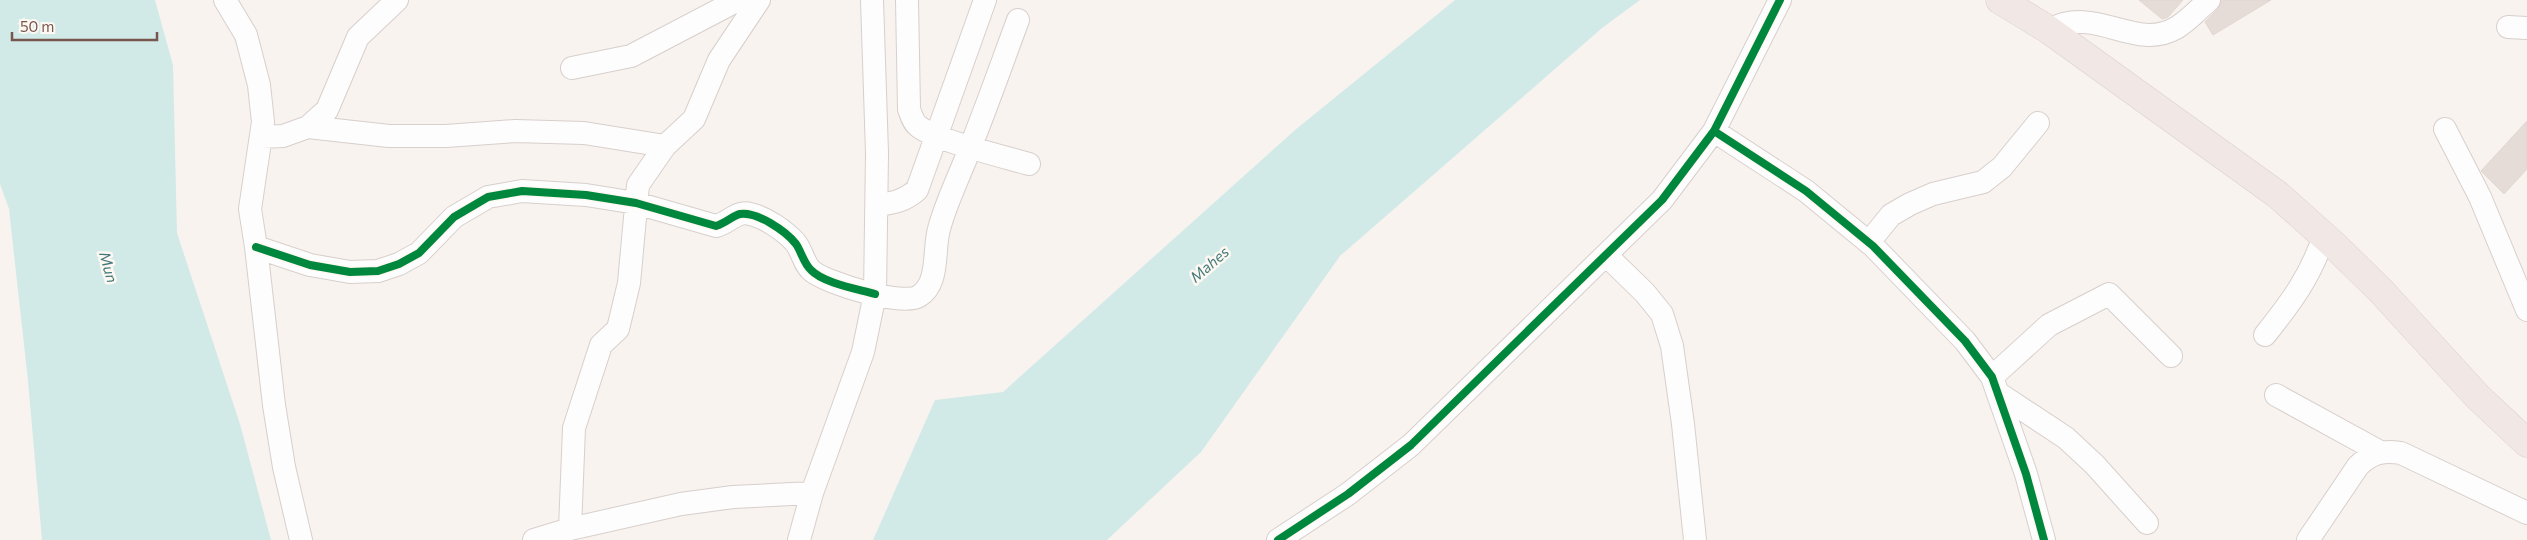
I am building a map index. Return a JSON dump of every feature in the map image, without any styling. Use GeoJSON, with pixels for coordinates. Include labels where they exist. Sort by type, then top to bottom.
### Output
{"type":"FeatureCollection","features":[{"type":"Feature","properties":{"kind":"highway"},"geometry":{"type":"LineString","coordinates":[[2000,0],[2049,30],[2278,195],[2382,291],[2478,397],[2527,443]]}},
{"type":"Feature","properties":{"kind":"street"},"geometry":{"type":"LineString","coordinates":[[225,0],[246,35],[259,85],[263,122],[262,137],[250,209],[274,405],[284,467],[301,540]]}},
{"type":"Feature","properties":{"kind":"street"},"geometry":{"type":"LineString","coordinates":[[262,137],[283,136],[308,127],[327,110],[358,37],[397,0]]}},
{"type":"Feature","properties":{"kind":"street"},"geometry":{"type":"LineString","coordinates":[[572,68],[631,56],[738,0]]}},
{"type":"Feature","properties":{"kind":"street"},"geometry":{"type":"LineString","coordinates":[[570,529],[574,428],[601,345],[618,329],[629,284],[638,185],[665,146],[694,119],[719,60],[758,0]]}},
{"type":"Feature","properties":{"kind":"street"},"geometry":{"type":"LineString","coordinates":[[800,540],[812,493],[862,352],[875,294],[877,205],[872,0]]}},
{"type":"Feature","properties":{"kind":"street"},"geometry":{"type":"LineString","coordinates":[[907,0],[910,109],[913,120],[918,127],[936,135],[1028,164]]}},
{"type":"Feature","properties":{"kind":"street"},"geometry":{"type":"LineString","coordinates":[[877,205],[896,203],[907,199],[917,190],[985,0]]}},
{"type":"Feature","properties":{"kind":"street"},"geometry":{"type":"LineString","coordinates":[[1278,540],[1348,494],[1411,445],[1662,200],[1714,131],[1780,0]]}},
{"type":"Feature","properties":{"kind":"street"},"geometry":{"type":"LineString","coordinates":[[2049,30],[2058,25],[2080,21],[2103,24],[2134,34],[2163,33],[2177,28],[2209,0]]}},
{"type":"Feature","properties":{"kind":"street"},"geometry":{"type":"LineString","coordinates":[[256,247],[310,265],[350,272],[378,271],[399,264],[419,253],[454,217],[488,198],[522,191],[586,195],[636,203],[716,226],[727,223],[737,214],[749,213],[765,220],[794,242],[810,270],[821,278],[890,299],[905,300],[918,298],[927,290],[931,281],[938,231],[1018,20]]}},
{"type":"Feature","properties":{"kind":"street"},"geometry":{"type":"LineString","coordinates":[[1869,242],[1890,215],[1910,204],[1933,194],[1983,182],[2002,167],[2038,123]]}},
{"type":"Feature","properties":{"kind":"street"},"geometry":{"type":"LineString","coordinates":[[308,127],[389,136],[446,136],[515,131],[584,133],[665,146]]}},
{"type":"Feature","properties":{"kind":"street"},"geometry":{"type":"LineString","coordinates":[[2445,129],[2480,197],[2527,310]]}},
{"type":"Feature","properties":{"kind":"street"},"geometry":{"type":"LineString","coordinates":[[1714,131],[1806,191],[1869,242],[1965,341],[1995,385],[2026,474],[2044,540]]}},
{"type":"Feature","properties":{"kind":"street"},"geometry":{"type":"LineString","coordinates":[[2265,335],[2303,285],[2315,264],[2324,236]]}},
{"type":"Feature","properties":{"kind":"street"},"geometry":{"type":"LineString","coordinates":[[1606,254],[1645,292],[1662,314],[1672,346],[1683,424],[1695,540]]}},
{"type":"Feature","properties":{"kind":"street"},"geometry":{"type":"LineString","coordinates":[[1995,385],[2049,326],[2109,294],[2171,356]]}},
{"type":"Feature","properties":{"kind":"street"},"geometry":{"type":"LineString","coordinates":[[1995,385],[2066,438],[2095,465],[2147,523]]}},
{"type":"Feature","properties":{"kind":"street"},"geometry":{"type":"LineString","coordinates":[[2276,395],[2380,452]]}},
{"type":"Feature","properties":{"kind":"street"},"geometry":{"type":"LineString","coordinates":[[2308,540],[2358,466],[2368,457],[2380,452],[2401,453],[2527,513]]}},
{"type":"Feature","properties":{"kind":"street"},"geometry":{"type":"LineString","coordinates":[[534,540],[570,529],[681,504],[733,497],[812,493]]}},
{"type":"Feature","properties":{"kind":"water","name":"Mun"},"geometry":{"type":"Polygon","coordinates":[[[0,0],[155,0],[173,65],[177,233],[240,424],[271,540],[42,540],[28,381],[9,209],[0,184],[0,0]]]}},
{"type":"Feature","properties":{"kind":"water","name":"Mahes"},"geometry":{"type":"Polygon","coordinates":[[[1455,0],[1640,0],[1602,28],[1340,256],[1201,452],[1107,540],[873,540],[935,400],[1003,392],[1295,130],[1455,0]]]}},
{"type":"Feature","properties":{"kind":"building"},"geometry":{"type":"Polygon","coordinates":[[[2139,0],[2183,0],[2168,17],[2162,19],[2139,0]]]}},
{"type":"Feature","properties":{"kind":"building"},"geometry":{"type":"Polygon","coordinates":[[[2222,0],[2271,0],[2213,35],[2205,22],[2218,9],[2222,0]]]}},
{"type":"Feature","properties":{"kind":"building"},"geometry":{"type":"Polygon","coordinates":[[[2527,121],[2527,169],[2504,194],[2481,171],[2527,121]]]}},
{"type":"Feature","properties":{"kind":"cycle path"},"geometry":{"type":"LineString","coordinates":[[1278,540],[1348,494],[1411,445],[1662,200],[1714,131],[1780,0]]}},
{"type":"Feature","properties":{"kind":"cycle path"},"geometry":{"type":"LineString","coordinates":[[1714,131],[1806,191],[1873,246],[1965,341],[1992,377],[2026,474],[2044,540]]}},
{"type":"Feature","properties":{"kind":"cycle path"},"geometry":{"type":"LineString","coordinates":[[256,247],[310,265],[350,272],[378,271],[399,264],[419,253],[454,217],[488,197],[522,191],[586,195],[636,203],[716,226],[740,214],[754,216],[770,223],[791,239],[798,247],[804,261],[816,275],[850,288],[875,294]]}}]}
